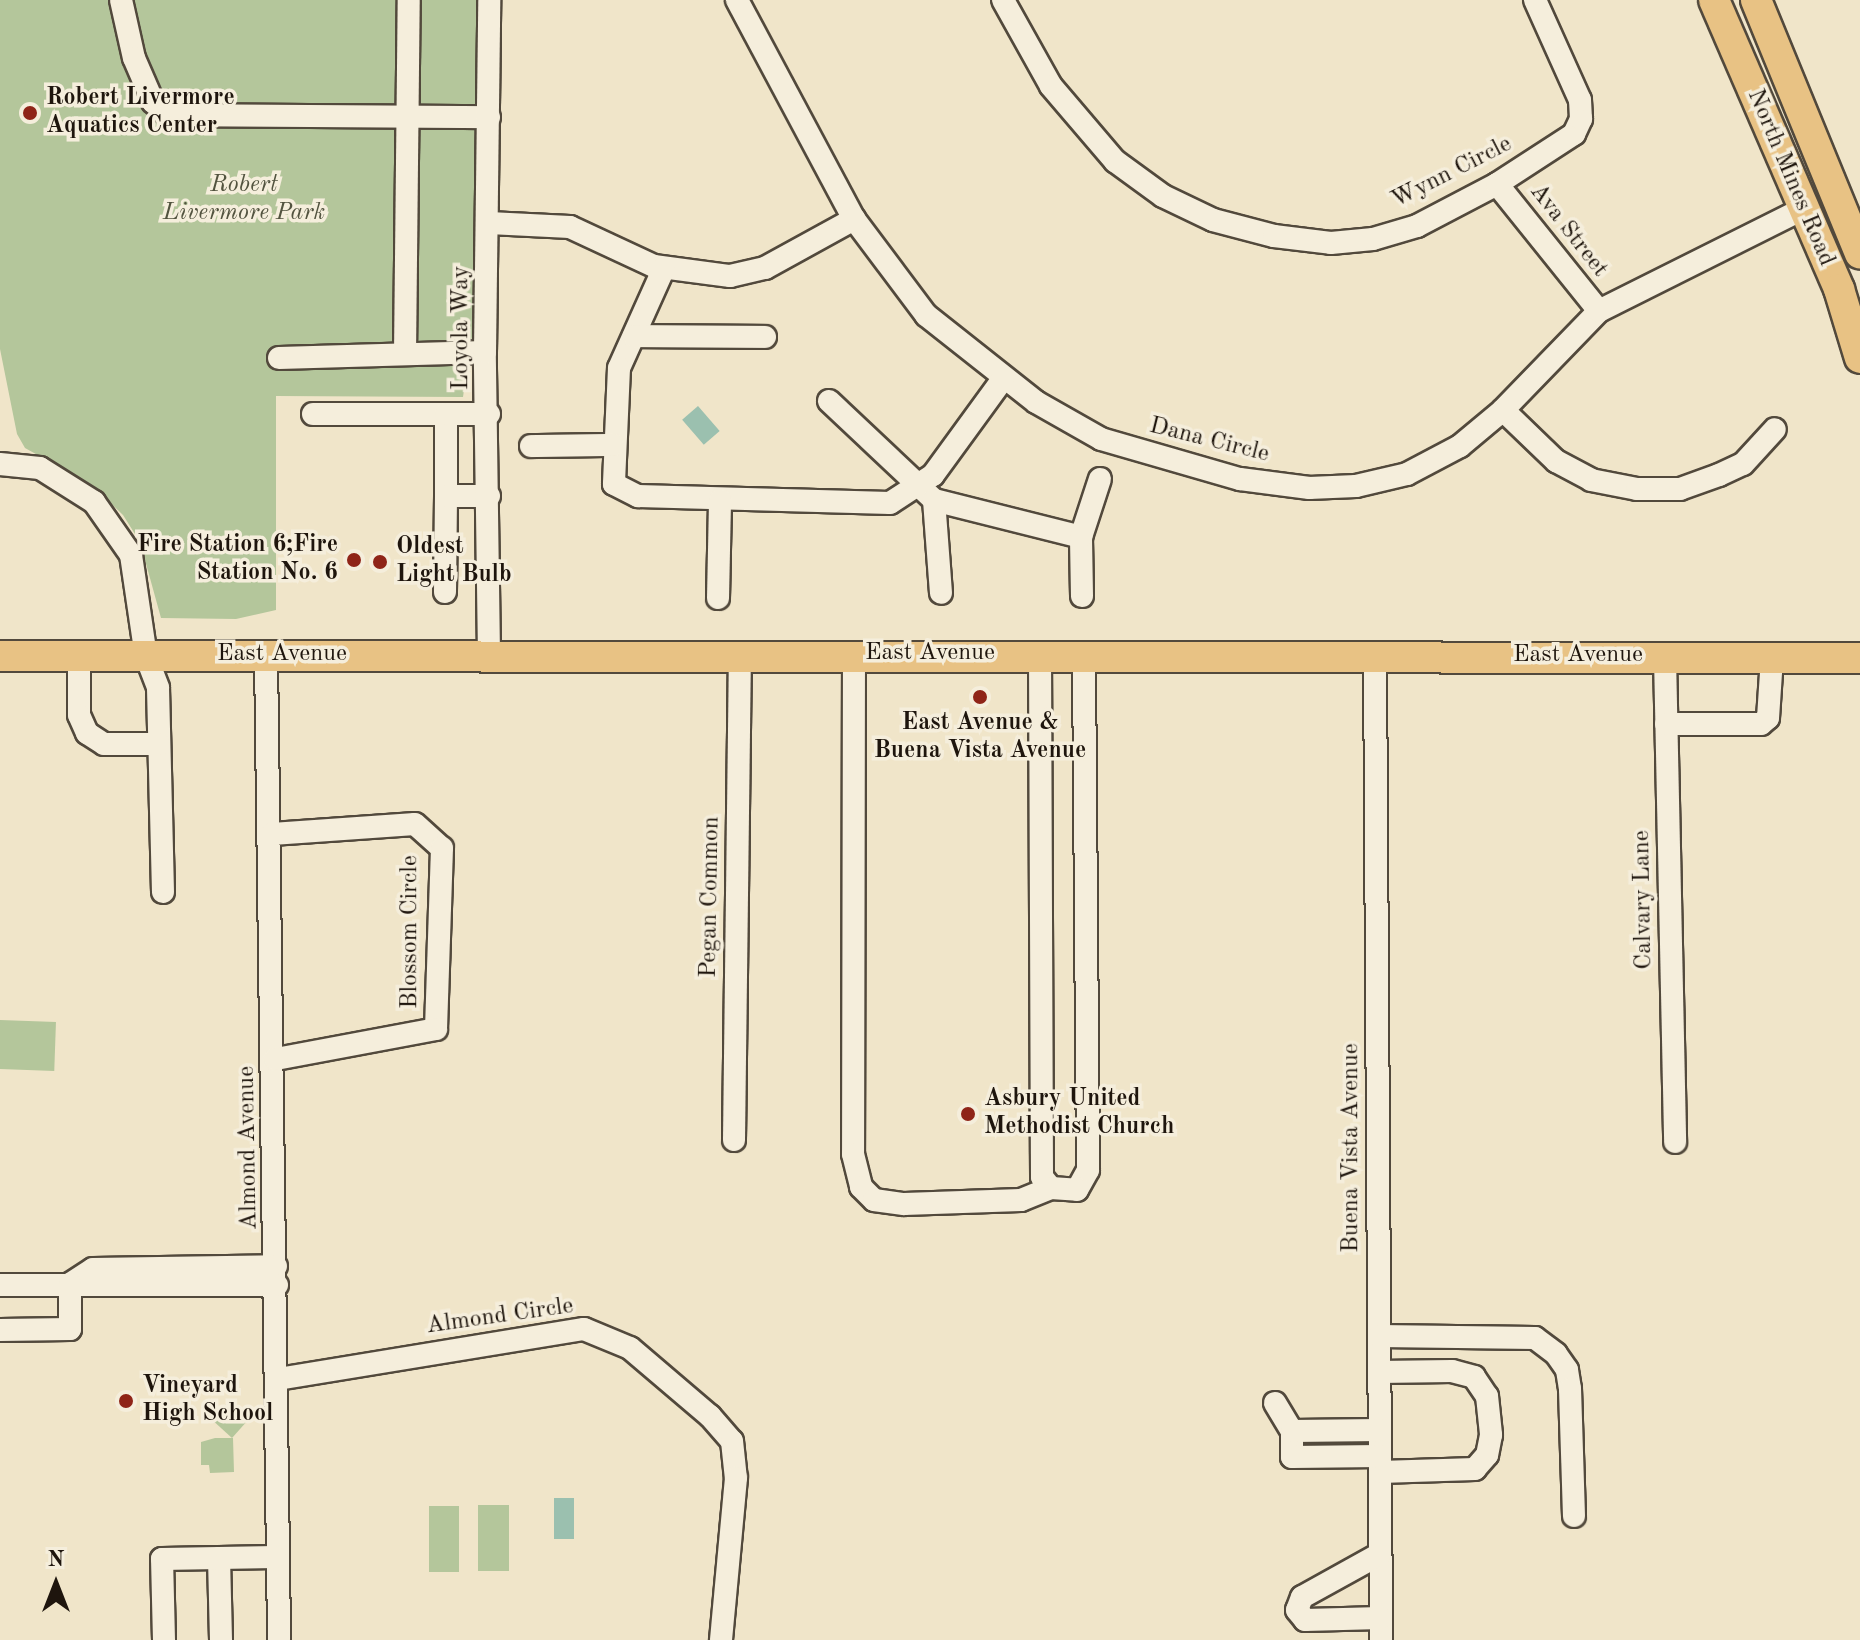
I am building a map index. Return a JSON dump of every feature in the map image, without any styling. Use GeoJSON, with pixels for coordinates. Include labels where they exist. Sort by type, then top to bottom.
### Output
{"type":"FeatureCollection","features":[{"type":"Feature","properties":{"kind":"main road","name":"North Mines Road"},"geometry":{"type":"LineString","coordinates":[[1714,0],[1839,289],[1860,358]]}},
{"type":"Feature","properties":{"kind":"main road","name":"North Mines Road"},"geometry":{"type":"LineString","coordinates":[[1756,0],[1860,254]]}},
{"type":"Feature","properties":{"kind":"main road"},"geometry":{"type":"LineString","coordinates":[[1803,209],[1833,224],[1860,287]]}},
{"type":"Feature","properties":{"kind":"main road","name":"East Avenue"},"geometry":{"type":"LineString","coordinates":[[0,656],[854,654],[1860,658]]}},
{"type":"Feature","properties":{"kind":"street"},"geometry":{"type":"LineString","coordinates":[[121,0],[134,58],[153,102],[168,115],[489,117]]}},
{"type":"Feature","properties":{"kind":"street"},"geometry":{"type":"LineString","coordinates":[[405,354],[409,0]]}},
{"type":"Feature","properties":{"kind":"street","name":"Loyola Way"},"geometry":{"type":"LineString","coordinates":[[489,0],[489,223],[485,352],[489,414],[489,655]]}},
{"type":"Feature","properties":{"kind":"street","name":"Dana Circle"},"geometry":{"type":"LineString","coordinates":[[737,0],[854,219],[926,315],[1003,379],[1101,439],[1171,463],[1309,488],[1356,486],[1407,474],[1460,446],[1503,410],[1599,311],[1803,209]]}},
{"type":"Feature","properties":{"kind":"street","name":"Wynn Circle"},"geometry":{"type":"LineString","coordinates":[[1003,0],[1051,86],[1097,143],[1163,196],[1213,220],[1274,236],[1331,243],[1373,239],[1417,226],[1497,184],[1574,134],[1581,119],[1580,100],[1535,0]]}},
{"type":"Feature","properties":{"kind":"street","name":"Ava Street"},"geometry":{"type":"LineString","coordinates":[[1497,184],[1599,311]]}},
{"type":"Feature","properties":{"kind":"street"},"geometry":{"type":"LineString","coordinates":[[489,223],[570,227],[664,268],[730,276],[765,268],[854,219]]}},
{"type":"Feature","properties":{"kind":"street"},"geometry":{"type":"LineString","coordinates":[[664,268],[619,368],[613,445],[614,484],[638,496],[720,500],[890,503],[925,494]]}},
{"type":"Feature","properties":{"kind":"street"},"geometry":{"type":"LineString","coordinates":[[634,336],[765,337]]}},
{"type":"Feature","properties":{"kind":"street"},"geometry":{"type":"LineString","coordinates":[[279,358],[485,352]]}},
{"type":"Feature","properties":{"kind":"street"},"geometry":{"type":"LineString","coordinates":[[941,593],[925,494],[933,475],[1003,379]]}},
{"type":"Feature","properties":{"kind":"street"},"geometry":{"type":"LineString","coordinates":[[829,401],[925,494],[1081,537]]}},
{"type":"Feature","properties":{"kind":"street"},"geometry":{"type":"LineString","coordinates":[[1503,410],[1556,461],[1591,480],[1637,489],[1680,489],[1719,475],[1743,464],[1775,429]]}},
{"type":"Feature","properties":{"kind":"street"},"geometry":{"type":"LineString","coordinates":[[313,414],[489,414]]}},
{"type":"Feature","properties":{"kind":"street"},"geometry":{"type":"LineString","coordinates":[[445,592],[446,414]]}},
{"type":"Feature","properties":{"kind":"street"},"geometry":{"type":"LineString","coordinates":[[531,446],[613,445]]}},
{"type":"Feature","properties":{"kind":"street"},"geometry":{"type":"LineString","coordinates":[[0,464],[40,468],[94,502],[111,521],[131,555],[140,589],[146,656],[158,688],[163,892]]}},
{"type":"Feature","properties":{"kind":"street"},"geometry":{"type":"LineString","coordinates":[[1082,596],[1081,537],[1100,479]]}},
{"type":"Feature","properties":{"kind":"street"},"geometry":{"type":"LineString","coordinates":[[446,496],[489,496]]}},
{"type":"Feature","properties":{"kind":"street"},"geometry":{"type":"LineString","coordinates":[[718,598],[720,500]]}},
{"type":"Feature","properties":{"kind":"street","name":"Pegan Common"},"geometry":{"type":"LineString","coordinates":[[734,1140],[740,654]]}},
{"type":"Feature","properties":{"kind":"street"},"geometry":{"type":"LineString","coordinates":[[854,654],[853,1154],[861,1187],[874,1200],[904,1204],[1021,1200],[1051,1188],[1077,1190],[1088,1170],[1084,655]]}},
{"type":"Feature","properties":{"kind":"street","name":"Almond Avenue"},"geometry":{"type":"LineString","coordinates":[[266,655],[275,1059],[278,1379],[275,1557],[279,1640]]}},
{"type":"Feature","properties":{"kind":"street"},"geometry":{"type":"LineString","coordinates":[[1040,655],[1042,1177],[1051,1188]]}},
{"type":"Feature","properties":{"kind":"street","name":"Buena Vista Avenue"},"geometry":{"type":"LineString","coordinates":[[1375,655],[1381,1629]]}},
{"type":"Feature","properties":{"kind":"street"},"geometry":{"type":"LineString","coordinates":[[79,656],[79,715],[87,733],[104,744],[159,744]]}},
{"type":"Feature","properties":{"kind":"street","name":"Calvary Lane"},"geometry":{"type":"LineString","coordinates":[[1665,657],[1675,1142]]}},
{"type":"Feature","properties":{"kind":"street"},"geometry":{"type":"LineString","coordinates":[[1666,724],[1761,724],[1768,718],[1772,657]]}},
{"type":"Feature","properties":{"kind":"street","name":"Blossom Circle"},"geometry":{"type":"LineString","coordinates":[[272,834],[415,824],[442,848],[436,1029],[275,1059]]}},
{"type":"Feature","properties":{"kind":"street"},"geometry":{"type":"LineString","coordinates":[[0,1285],[70,1284],[93,1269],[277,1276]]}},
{"type":"Feature","properties":{"kind":"street"},"geometry":{"type":"LineString","coordinates":[[0,1330],[70,1329],[70,1284]]}},
{"type":"Feature","properties":{"kind":"street","name":"Almond Circle"},"geometry":{"type":"LineString","coordinates":[[278,1379],[584,1329],[630,1348],[710,1416],[732,1441],[736,1478],[721,1640]]}},
{"type":"Feature","properties":{"kind":"street"},"geometry":{"type":"LineString","coordinates":[[1379,1336],[1535,1338],[1556,1354],[1567,1370],[1570,1389],[1574,1516]]}},
{"type":"Feature","properties":{"kind":"street"},"geometry":{"type":"LineString","coordinates":[[1275,1403],[1292,1431],[1292,1457],[1475,1469],[1487,1455],[1491,1435],[1487,1396],[1474,1377],[1452,1371],[1379,1372]]}},
{"type":"Feature","properties":{"kind":"street"},"geometry":{"type":"LineString","coordinates":[[1292,1431],[1380,1430]]}},
{"type":"Feature","properties":{"kind":"street"},"geometry":{"type":"LineString","coordinates":[[1380,1554],[1302,1597],[1297,1610],[1305,1620],[1381,1629]]}},
{"type":"Feature","properties":{"kind":"street"},"geometry":{"type":"LineString","coordinates":[[164,1640],[162,1559],[275,1557]]}},
{"type":"Feature","properties":{"kind":"street"},"geometry":{"type":"LineString","coordinates":[[219,1558],[221,1640]]}},
{"type":"Feature","properties":{"kind":"green space","name":"Robert Livermore Park"},"geometry":{"type":"Polygon","coordinates":[[[0,0],[489,0],[489,223],[463,397],[276,396],[276,610],[236,619],[161,618],[140,542],[123,515],[92,485],[25,448],[17,434],[0,349],[0,0]]]}},
{"type":"Feature","properties":{"kind":"green space"},"geometry":{"type":"Polygon","coordinates":[[[0,1020],[56,1022],[54,1071],[0,1069],[0,1020]]]}},
{"type":"Feature","properties":{"kind":"green space"},"geometry":{"type":"Polygon","coordinates":[[[228,1402],[248,1420],[232,1438],[212,1420],[228,1402]]]}},
{"type":"Feature","properties":{"kind":"green space"},"geometry":{"type":"Polygon","coordinates":[[[233,1438],[234,1472],[210,1473],[209,1465],[201,1465],[201,1442],[233,1438]]]}},
{"type":"Feature","properties":{"kind":"green space"},"geometry":{"type":"Polygon","coordinates":[[[478,1505],[509,1505],[509,1571],[478,1571],[478,1505]]]}},
{"type":"Feature","properties":{"kind":"green space"},"geometry":{"type":"Polygon","coordinates":[[[429,1506],[459,1506],[459,1572],[429,1572],[429,1506]]]}},
{"type":"Feature","properties":{"kind":"shaded area"},"geometry":{"type":"Polygon","coordinates":[[[698,406],[720,431],[704,445],[682,420],[698,406]]]}},
{"type":"Feature","properties":{"kind":"shaded area"},"geometry":{"type":"Polygon","coordinates":[[[554,1498],[574,1498],[574,1539],[554,1539],[554,1498]]]}},
{"type":"Feature","properties":{"kind":"place","name":"Robert Livermore Aquatics Center"},"geometry":{"type":"Point","coordinates":[30,113]}},
{"type":"Feature","properties":{"kind":"place","name":"Fire Station 6;Fire Station No. 6"},"geometry":{"type":"Point","coordinates":[354,560]}},
{"type":"Feature","properties":{"kind":"place","name":"Oldest Light Bulb"},"geometry":{"type":"Point","coordinates":[380,562]}},
{"type":"Feature","properties":{"kind":"place","name":"East Avenue & Buena Vista Avenue"},"geometry":{"type":"Point","coordinates":[980,697]}},
{"type":"Feature","properties":{"kind":"place","name":"Asbury United Methodist Church"},"geometry":{"type":"Point","coordinates":[968,1114]}},
{"type":"Feature","properties":{"kind":"place","name":"Vineyard High School"},"geometry":{"type":"Point","coordinates":[126,1401]}}]}
